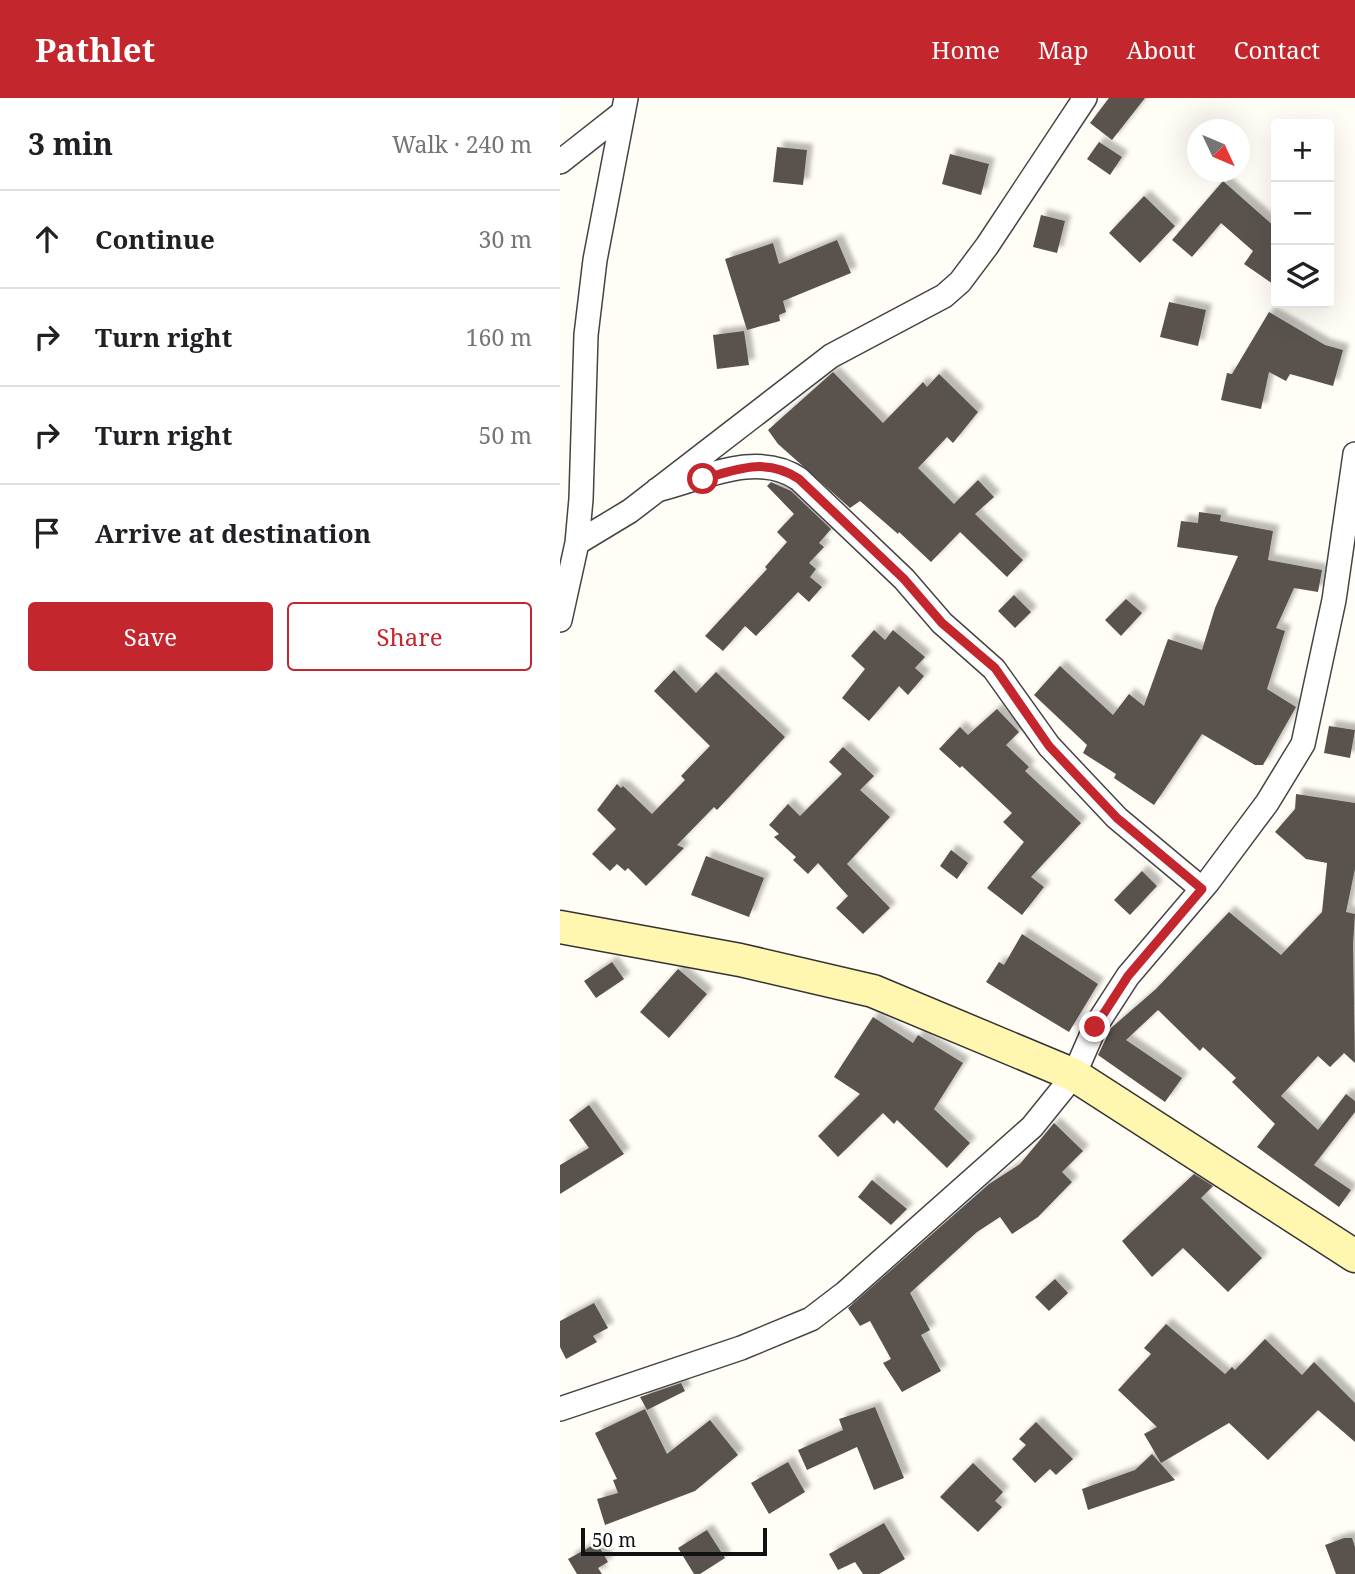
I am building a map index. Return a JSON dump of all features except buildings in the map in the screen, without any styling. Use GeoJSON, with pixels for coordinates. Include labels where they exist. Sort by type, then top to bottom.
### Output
{"type":"FeatureCollection","features":[{"type":"Feature","properties":{"kind":"street"},"geometry":{"type":"LineString","coordinates":[[577,543],[657,490],[831,356],[944,296],[960,282],[987,246],[1085,98]]}},
{"type":"Feature","properties":{"kind":"street"},"geometry":{"type":"LineString","coordinates":[[560,162],[624,106]]}},
{"type":"Feature","properties":{"kind":"street"},"geometry":{"type":"LineString","coordinates":[[560,620],[577,543],[586,335],[595,260],[624,106]]}},
{"type":"Feature","properties":{"kind":"street"},"geometry":{"type":"LineString","coordinates":[[560,1409],[741,1348],[811,1319],[845,1293],[1031,1126],[1074,1076],[1095,1027],[1128,976],[1202,889],[1267,803],[1303,744],[1334,600],[1355,454]]}},
{"type":"Feature","properties":{"kind":"street"},"geometry":{"type":"LineString","coordinates":[[657,490],[748,466],[778,467],[799,479],[904,579],[942,623],[995,668],[1049,746],[1117,818],[1202,889]]}},
{"type":"Feature","properties":{"kind":"street"},"geometry":{"type":"LineString","coordinates":[[560,928],[740,960],[873,990],[1074,1076],[1355,1256]]}},
{"type":"Feature","properties":{"kind":"route"},"geometry":{"type":"LineString","coordinates":[[703,479],[748,466],[778,467],[799,479],[904,579],[942,623],[995,668],[1049,746],[1117,818],[1202,889],[1128,976],[1095,1027]]}}]}
